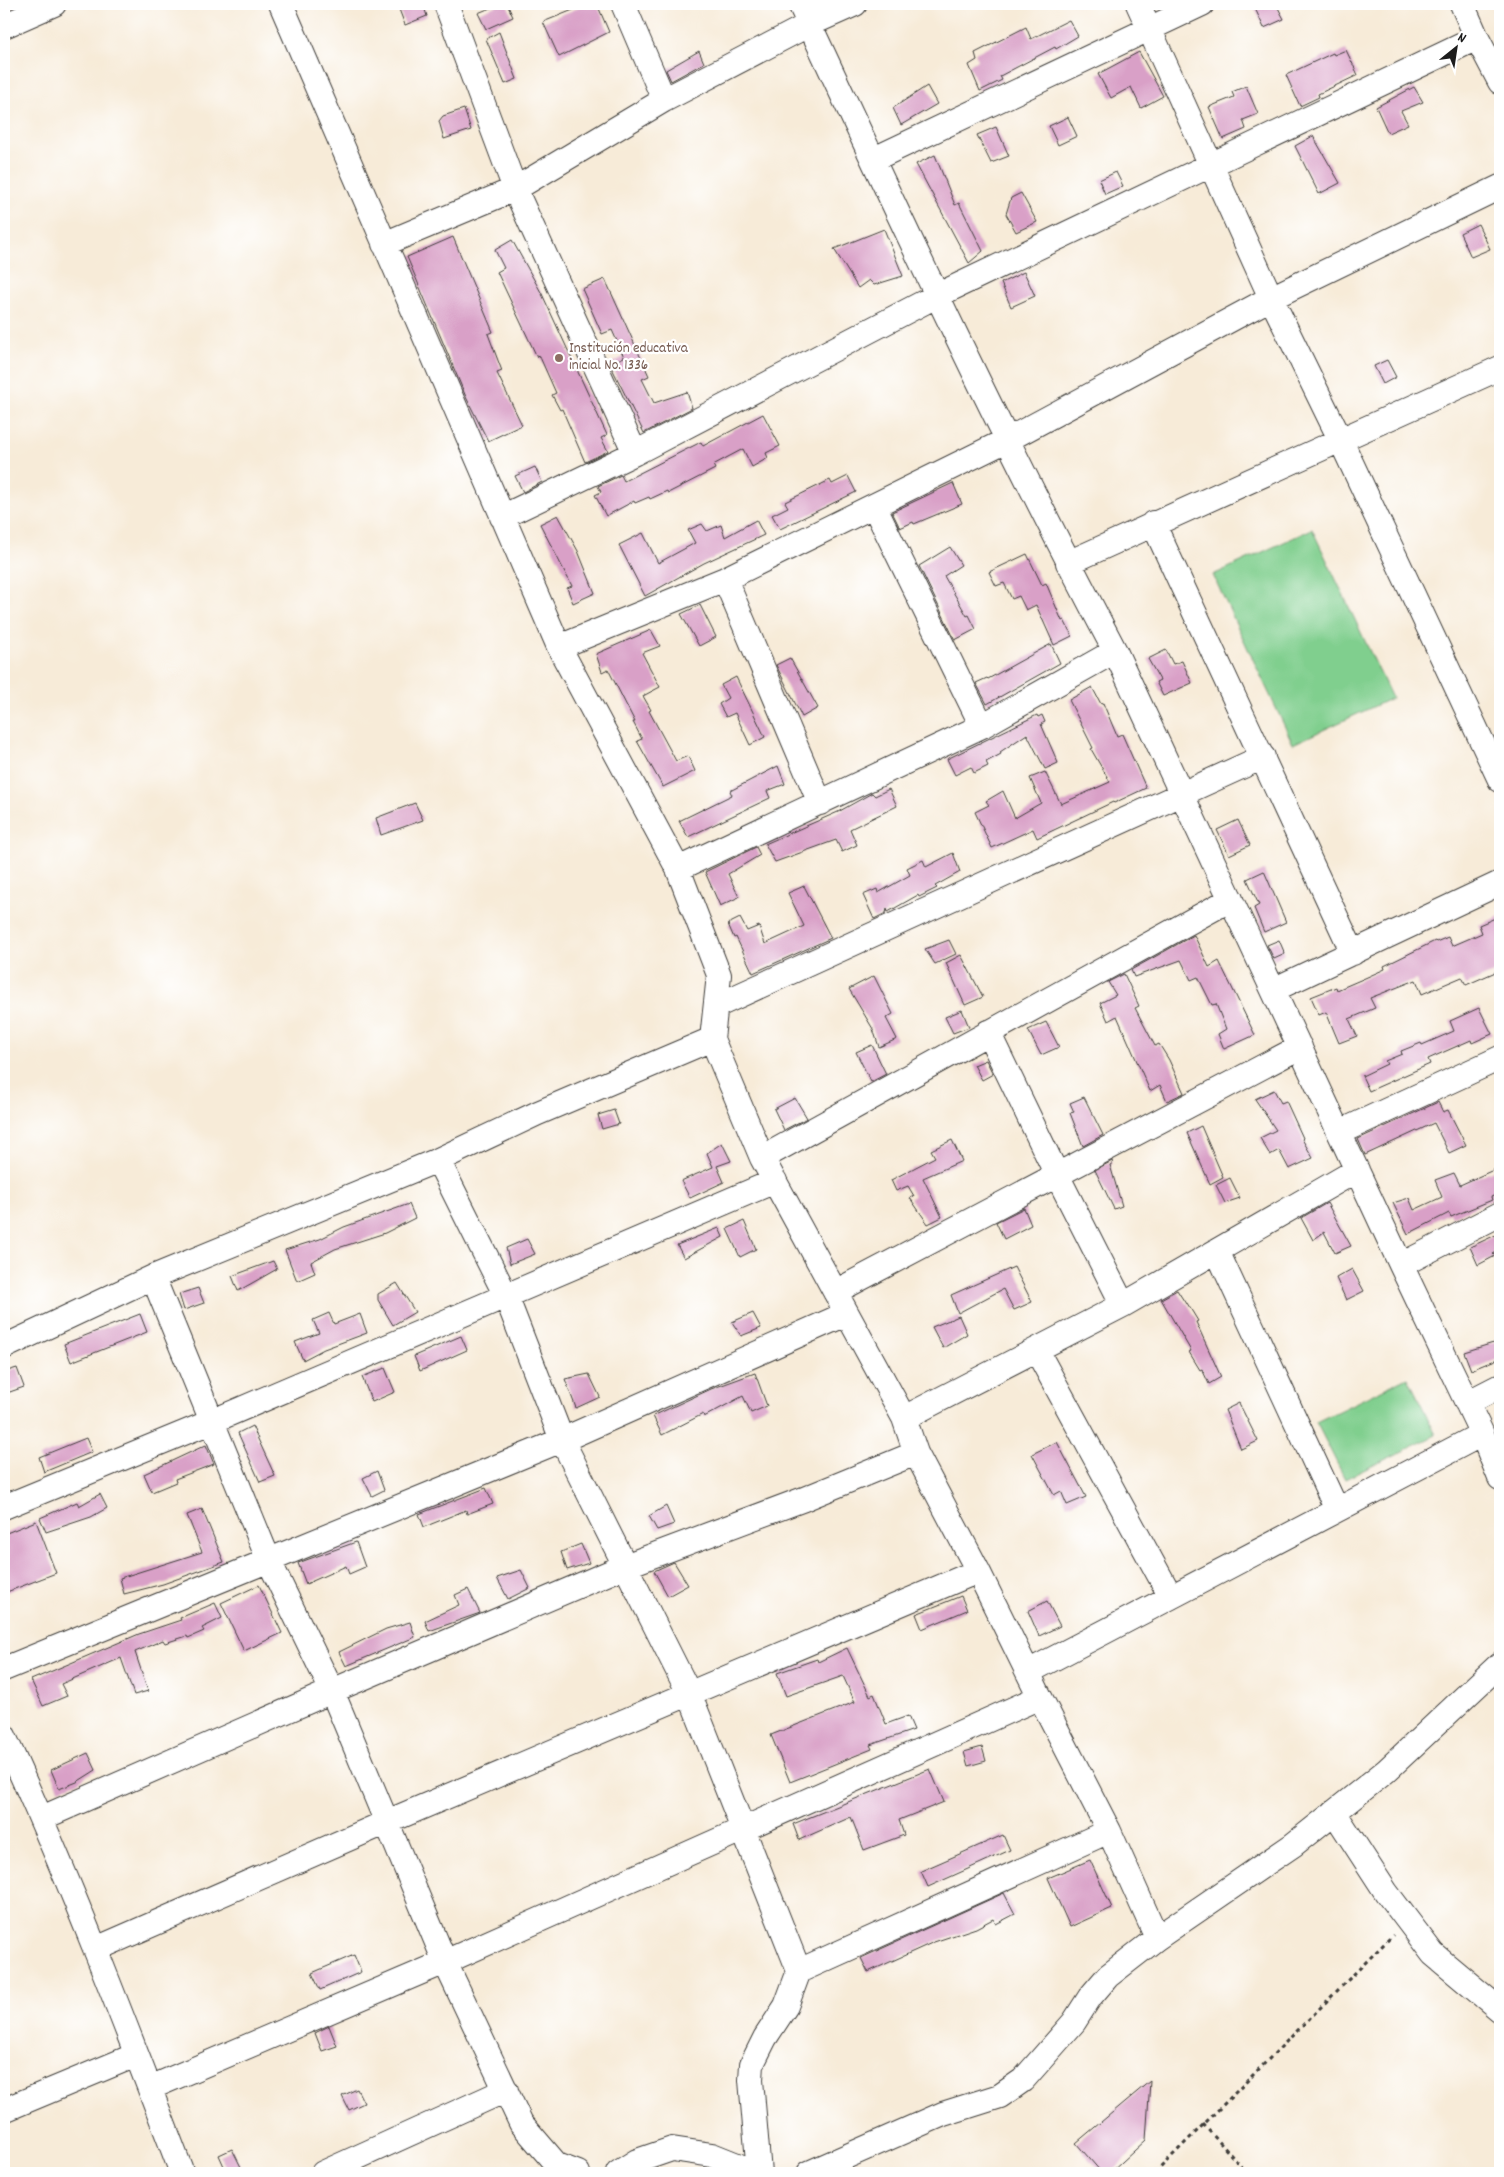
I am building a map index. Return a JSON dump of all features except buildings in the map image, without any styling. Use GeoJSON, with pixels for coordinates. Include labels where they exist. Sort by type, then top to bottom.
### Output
{"type":"FeatureCollection","features":[{"type":"Feature","properties":{"kind":"street"},"geometry":{"type":"LineString","coordinates":[[4,26],[54,4]]}},
{"type":"Feature","properties":{"kind":"street"},"geometry":{"type":"LineString","coordinates":[[280,4],[559,647],[678,869],[719,975],[712,1039],[762,1158],[904,1418],[916,1453],[978,1571],[1109,1831],[1158,1938]]}},
{"type":"Feature","properties":{"kind":"street"},"geometry":{"type":"LineString","coordinates":[[446,4],[515,189],[636,453]]}},
{"type":"Feature","properties":{"kind":"street"},"geometry":{"type":"LineString","coordinates":[[623,4],[664,100]]}},
{"type":"Feature","properties":{"kind":"street"},"geometry":{"type":"LineString","coordinates":[[384,244],[515,189],[805,14],[855,4]]}},
{"type":"Feature","properties":{"kind":"street"},"geometry":{"type":"LineString","coordinates":[[1138,4],[1270,298],[1340,439],[1500,780]]}},
{"type":"Feature","properties":{"kind":"street"},"geometry":{"type":"LineString","coordinates":[[874,159],[1202,4]]}},
{"type":"Feature","properties":{"kind":"street"},"geometry":{"type":"LineString","coordinates":[[1462,4],[1500,82]]}},
{"type":"Feature","properties":{"kind":"street"},"geometry":{"type":"LineString","coordinates":[[805,14],[936,296],[1068,563],[1115,651],[1401,1265],[1482,1434],[1500,1478]]}},
{"type":"Feature","properties":{"kind":"street"},"geometry":{"type":"LineString","coordinates":[[502,517],[636,453],[936,296],[1477,38]]}},
{"type":"Feature","properties":{"kind":"street"},"geometry":{"type":"LineString","coordinates":[[559,647],[725,579],[1007,440],[1270,298],[1500,187]]}},
{"type":"Feature","properties":{"kind":"street"},"geometry":{"type":"LineString","coordinates":[[1068,563],[1500,368]]}},
{"type":"Feature","properties":{"kind":"street"},"geometry":{"type":"LineString","coordinates":[[874,506],[982,726]]}},
{"type":"Feature","properties":{"kind":"street"},"geometry":{"type":"LineString","coordinates":[[1153,523],[1353,953]]}},
{"type":"Feature","properties":{"kind":"street"},"geometry":{"type":"LineString","coordinates":[[725,579],[820,803]]}},
{"type":"Feature","properties":{"kind":"street"},"geometry":{"type":"LineString","coordinates":[[678,869],[982,726],[1115,651]]}},
{"type":"Feature","properties":{"kind":"street"},"geometry":{"type":"LineString","coordinates":[[716,1006],[1182,795],[1263,756]]}},
{"type":"Feature","properties":{"kind":"street"},"geometry":{"type":"LineString","coordinates":[[1273,990],[1500,883]]}},
{"type":"Feature","properties":{"kind":"street"},"geometry":{"type":"LineString","coordinates":[[762,1158],[1230,899]]}},
{"type":"Feature","properties":{"kind":"street"},"geometry":{"type":"LineString","coordinates":[[988,1032],[1057,1176],[1123,1305]]}},
{"type":"Feature","properties":{"kind":"street"},"geometry":{"type":"LineString","coordinates":[[4,1346],[153,1277],[438,1160],[538,1113],[712,1039]]}},
{"type":"Feature","properties":{"kind":"street"},"geometry":{"type":"LineString","coordinates":[[835,1292],[1300,1047]]}},
{"type":"Feature","properties":{"kind":"street"},"geometry":{"type":"LineString","coordinates":[[1340,1132],[1500,1058]]}},
{"type":"Feature","properties":{"kind":"street"},"geometry":{"type":"LineString","coordinates":[[438,1160],[506,1296],[562,1440],[690,1695],[799,1971],[786,2006],[765,2038],[752,2064],[751,2080],[758,2173],[712,2155],[672,2149],[637,2161],[618,2173]]}},
{"type":"Feature","properties":{"kind":"street"},"geometry":{"type":"LineString","coordinates":[[904,1418],[1123,1305],[1357,1170]]}},
{"type":"Feature","properties":{"kind":"street"},"geometry":{"type":"LineString","coordinates":[[4,1507],[213,1421],[775,1181]]}},
{"type":"Feature","properties":{"kind":"street"},"geometry":{"type":"LineString","coordinates":[[1401,1265],[1500,1214]]}},
{"type":"Feature","properties":{"kind":"street"},"geometry":{"type":"LineString","coordinates":[[1217,1251],[1337,1510]]}},
{"type":"Feature","properties":{"kind":"street"},"geometry":{"type":"LineString","coordinates":[[153,1277],[269,1561],[332,1691],[445,1962],[521,2123],[557,2165],[578,2173]]}},
{"type":"Feature","properties":{"kind":"street"},"geometry":{"type":"LineString","coordinates":[[4,1668],[562,1440],[846,1314]]}},
{"type":"Feature","properties":{"kind":"street"},"geometry":{"type":"LineString","coordinates":[[1037,1351],[1171,1597]]}},
{"type":"Feature","properties":{"kind":"street"},"geometry":{"type":"LineString","coordinates":[[1467,1403],[1500,1386]]}},
{"type":"Feature","properties":{"kind":"street"},"geometry":{"type":"LineString","coordinates":[[1028,1672],[1482,1434]]}},
{"type":"Feature","properties":{"kind":"street"},"geometry":{"type":"LineString","coordinates":[[42,1818],[332,1691],[625,1566],[804,1499],[916,1453]]}},
{"type":"Feature","properties":{"kind":"street"},"geometry":{"type":"LineString","coordinates":[[96,1949],[387,1822],[690,1695],[978,1571]]}},
{"type":"Feature","properties":{"kind":"street"},"geometry":{"type":"LineString","coordinates":[[809,2173],[943,2114],[1000,2096],[1023,2080],[1074,2022],[1090,1997],[1108,1976],[1158,1938],[1293,1845],[1386,1771],[1500,1664]]}},
{"type":"Feature","properties":{"kind":"street"},"geometry":{"type":"LineString","coordinates":[[150,2088],[445,1962],[1040,1697]]}},
{"type":"Feature","properties":{"kind":"street"},"geometry":{"type":"LineString","coordinates":[[4,1736],[42,1818],[96,1949],[182,2173]]}},
{"type":"Feature","properties":{"kind":"street"},"geometry":{"type":"LineString","coordinates":[[1334,1812],[1386,1892],[1433,1954],[1500,2010]]}},
{"type":"Feature","properties":{"kind":"street"},"geometry":{"type":"LineString","coordinates":[[799,1971],[1109,1831]]}},
{"type":"Feature","properties":{"kind":"street"},"geometry":{"type":"LineString","coordinates":[[4,2110],[136,2054]]}},
{"type":"Feature","properties":{"kind":"street"},"geometry":{"type":"LineString","coordinates":[[322,2173],[506,2090]]}},
{"type":"Feature","properties":{"kind":"path"},"geometry":{"type":"LineString","coordinates":[[1155,2173],[1383,1944],[1408,1922]]}},
{"type":"Feature","properties":{"kind":"path"},"geometry":{"type":"LineString","coordinates":[[1203,2124],[1247,2173]]}},
{"type":"Feature","properties":{"kind":"green space"},"geometry":{"type":"Polygon","coordinates":[[[1312,529],[1392,698],[1293,744],[1213,575],[1312,529]]]}},
{"type":"Feature","properties":{"kind":"green space"},"geometry":{"type":"Polygon","coordinates":[[[1408,1377],[1436,1435],[1345,1479],[1316,1422],[1408,1377]]]}},
{"type":"Feature","properties":{"kind":"place","name":"Institución educativa inicial No. 1336"},"geometry":{"type":"Point","coordinates":[559,358]}}]}
